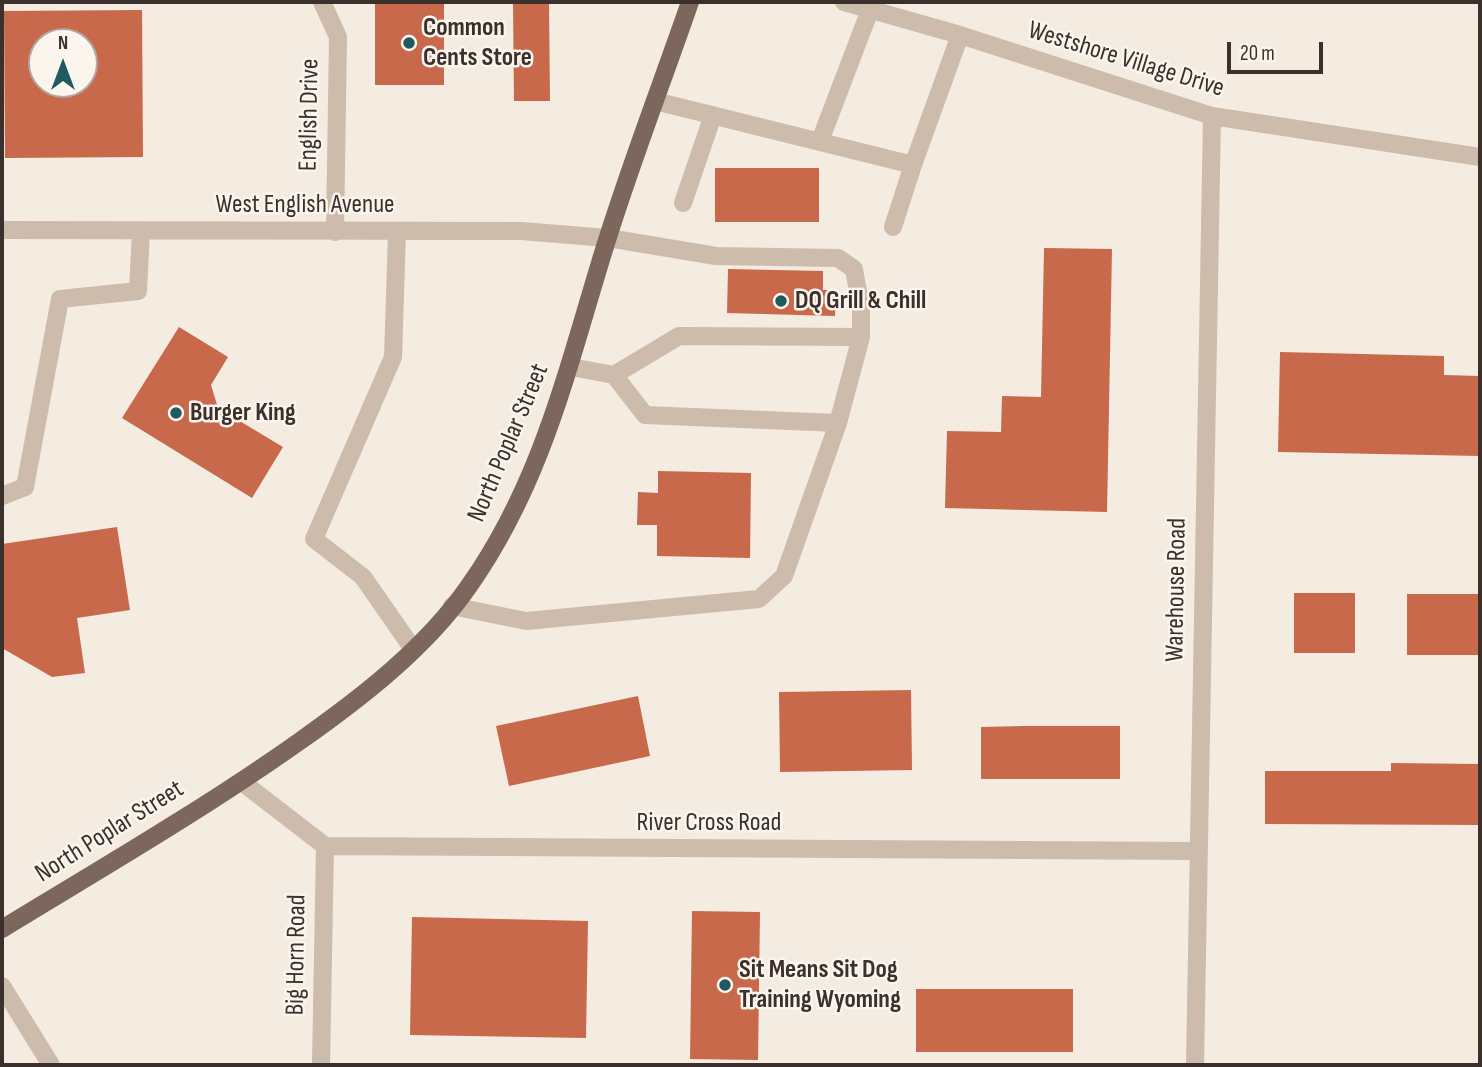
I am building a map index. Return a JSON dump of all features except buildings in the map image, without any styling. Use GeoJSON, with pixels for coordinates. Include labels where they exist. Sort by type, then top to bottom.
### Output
{"type":"FeatureCollection","features":[{"type":"Feature","properties":{"kind":"main road","name":"North Poplar Street"},"geometry":{"type":"LineString","coordinates":[[2,929],[242,782],[348,706],[413,649],[468,587],[512,517],[550,426],[608,237],[690,2]]}},
{"type":"Feature","properties":{"kind":"street","name":"English Drive"},"geometry":{"type":"LineString","coordinates":[[322,2],[338,37],[335,232]]}},
{"type":"Feature","properties":{"kind":"street","name":"Westshore Village Drive"},"geometry":{"type":"LineString","coordinates":[[844,2],[960,35],[1212,116],[1480,157]]}},
{"type":"Feature","properties":{"kind":"street"},"geometry":{"type":"LineString","coordinates":[[820,142],[870,9]]}},
{"type":"Feature","properties":{"kind":"street"},"geometry":{"type":"LineString","coordinates":[[893,227],[960,35]]}},
{"type":"Feature","properties":{"kind":"street"},"geometry":{"type":"LineString","coordinates":[[655,101],[913,165]]}},
{"type":"Feature","properties":{"kind":"street"},"geometry":{"type":"LineString","coordinates":[[683,203],[713,115]]}},
{"type":"Feature","properties":{"kind":"street","name":"Warehouse Road"},"geometry":{"type":"LineString","coordinates":[[1195,1065],[1212,116]]}},
{"type":"Feature","properties":{"kind":"street","name":"West English Avenue"},"geometry":{"type":"LineString","coordinates":[[2,230],[521,230],[608,237],[716,256],[838,258],[853,269],[861,309],[861,337],[838,423],[784,576],[759,599],[526,621],[452,606]]}},
{"type":"Feature","properties":{"kind":"street"},"geometry":{"type":"LineString","coordinates":[[2,496],[25,487],[60,299],[138,291],[141,230]]}},
{"type":"Feature","properties":{"kind":"street"},"geometry":{"type":"LineString","coordinates":[[397,232],[393,357],[314,538],[363,577],[413,649]]}},
{"type":"Feature","properties":{"kind":"street"},"geometry":{"type":"LineString","coordinates":[[570,367],[614,375],[680,336],[861,337]]}},
{"type":"Feature","properties":{"kind":"street"},"geometry":{"type":"LineString","coordinates":[[614,375],[645,415],[838,423]]}},
{"type":"Feature","properties":{"kind":"street"},"geometry":{"type":"LineString","coordinates":[[242,782],[325,846]]}},
{"type":"Feature","properties":{"kind":"street","name":"River Cross Road"},"geometry":{"type":"LineString","coordinates":[[325,846],[1198,851]]}},
{"type":"Feature","properties":{"kind":"street","name":"Big Horn Road"},"geometry":{"type":"LineString","coordinates":[[321,1065],[325,846]]}},
{"type":"Feature","properties":{"kind":"street"},"geometry":{"type":"LineString","coordinates":[[2,986],[51,1065]]}},
{"type":"Feature","properties":{"kind":"place","name":"Common Cents Store"},"geometry":{"type":"Point","coordinates":[409,43]}},
{"type":"Feature","properties":{"kind":"place","name":"DQ Grill & Chill"},"geometry":{"type":"Point","coordinates":[781,301]}},
{"type":"Feature","properties":{"kind":"place","name":"Burger King"},"geometry":{"type":"Point","coordinates":[176,413]}},
{"type":"Feature","properties":{"kind":"place","name":"Sit Means Sit Dog Training Wyoming"},"geometry":{"type":"Point","coordinates":[725,985]}}]}
